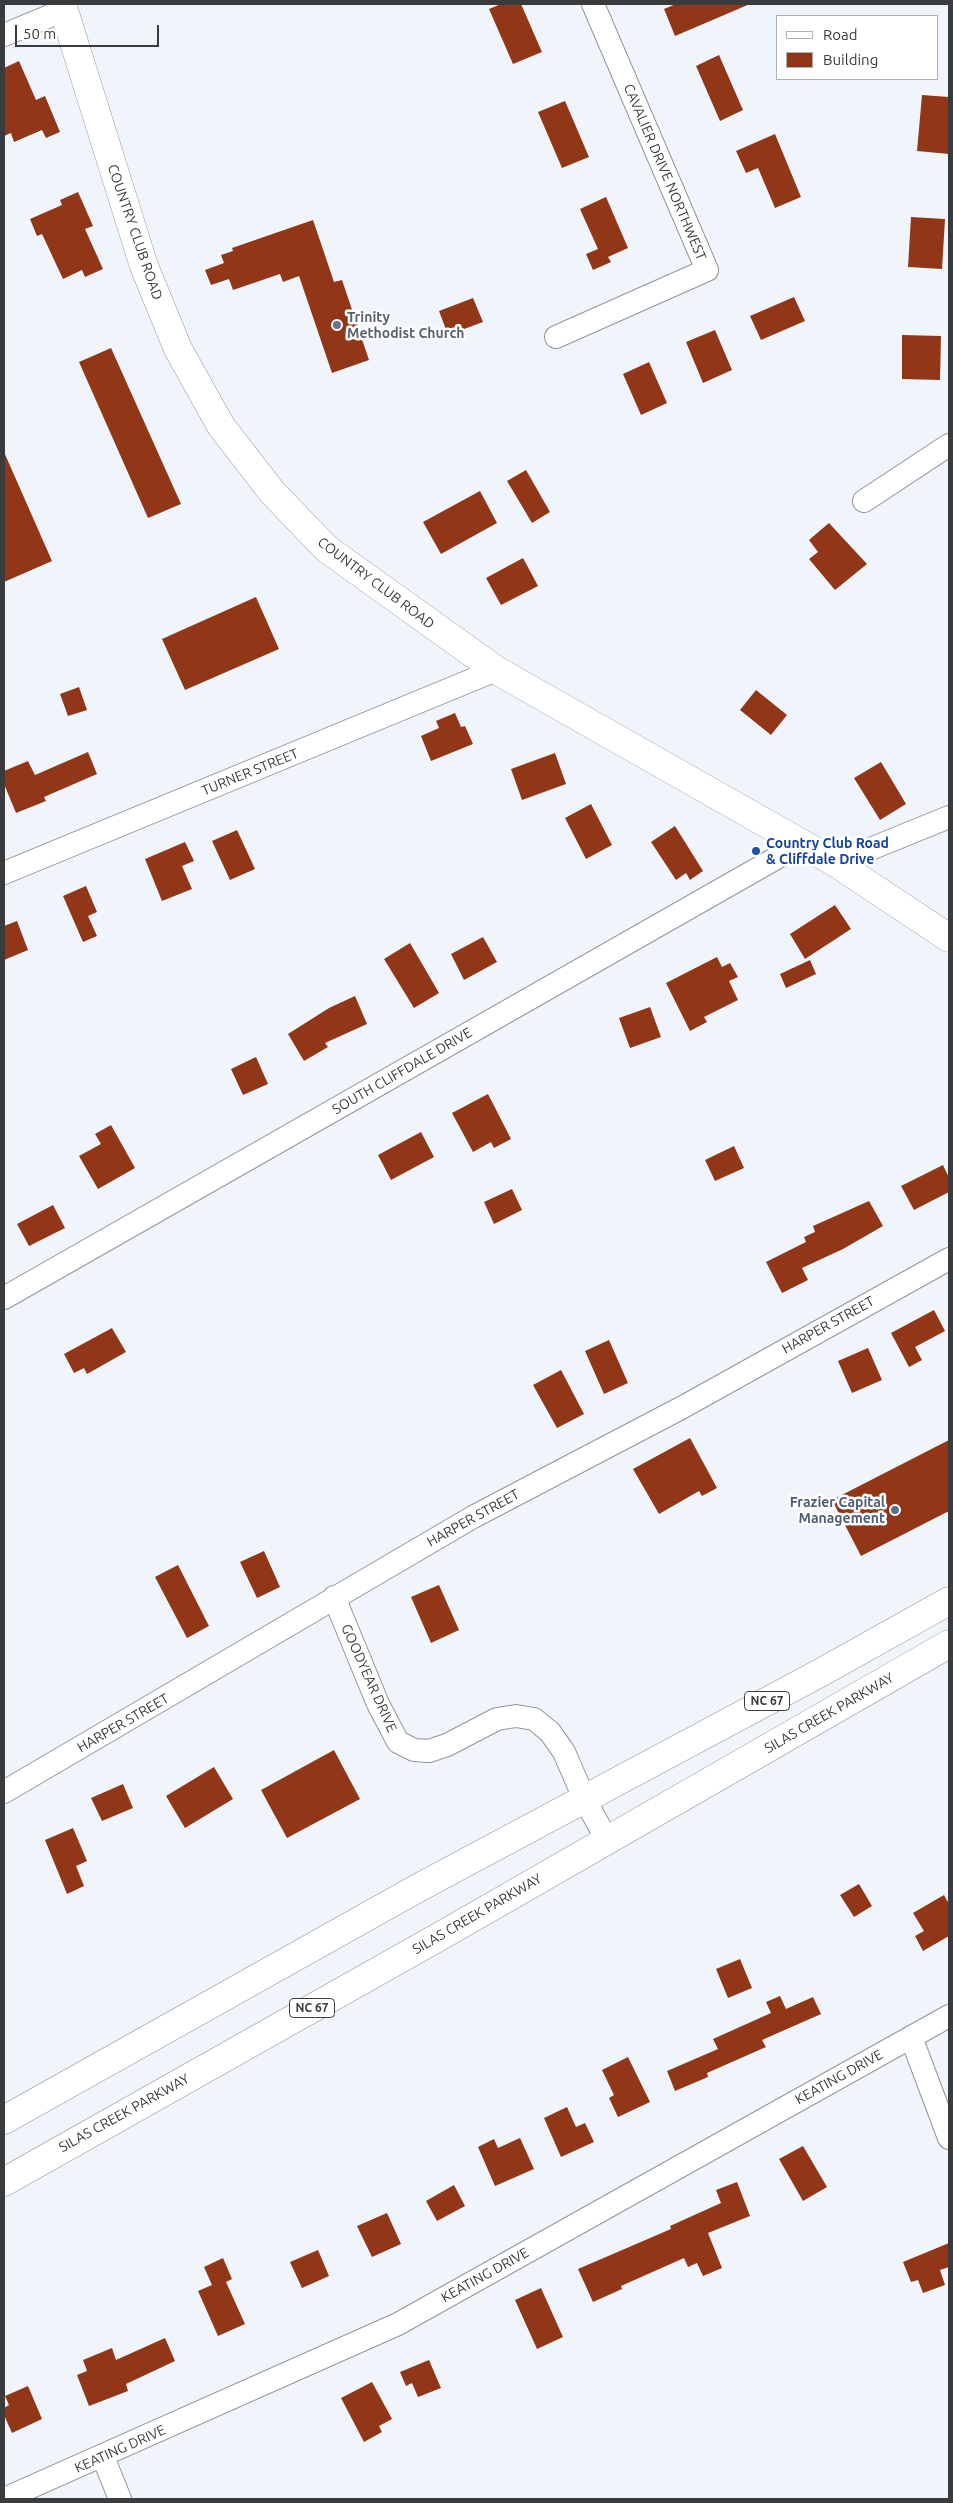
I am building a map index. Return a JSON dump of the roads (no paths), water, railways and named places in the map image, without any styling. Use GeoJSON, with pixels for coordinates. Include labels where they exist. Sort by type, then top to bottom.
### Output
{"type":"FeatureCollection","features":[{"type":"Feature","properties":{"kind":"main road","name":"COUNTRY CLUB ROAD"},"geometry":{"type":"LineString","coordinates":[[63,7],[144,266],[178,349],[221,426],[272,492],[327,550],[496,670],[836,863],[949,938]]}},
{"type":"Feature","properties":{"kind":"main road","name":"NC 67"},"geometry":{"type":"LineString","coordinates":[[4,2120],[584,1798],[820,1673],[949,1600]]}},
{"type":"Feature","properties":{"kind":"main road","name":"SILAS CREEK PARKWAY"},"geometry":{"type":"LineString","coordinates":[[4,2182],[949,1644]]}},
{"type":"Feature","properties":{"kind":"street","name":"CAVALIER DRIVE NORTHWEST"},"geometry":{"type":"LineString","coordinates":[[556,337],[707,270],[593,4]]}},
{"type":"Feature","properties":{"kind":"street"},"geometry":{"type":"LineString","coordinates":[[4,35],[63,7]]}},
{"type":"Feature","properties":{"kind":"street"},"geometry":{"type":"LineString","coordinates":[[864,501],[949,445]]}},
{"type":"Feature","properties":{"kind":"street","name":"TURNER STREET"},"geometry":{"type":"LineString","coordinates":[[4,873],[496,670]]}},
{"type":"Feature","properties":{"kind":"street"},"geometry":{"type":"LineString","coordinates":[[836,863],[949,817]]}},
{"type":"Feature","properties":{"kind":"street","name":"SOUTH CLIFFDALE DRIVE"},"geometry":{"type":"LineString","coordinates":[[4,1298],[801,844]]}},
{"type":"Feature","properties":{"kind":"street","name":"HARPER STREET"},"geometry":{"type":"LineString","coordinates":[[4,1792],[473,1517],[683,1407],[949,1259]]}},
{"type":"Feature","properties":{"kind":"street","name":"GOODYEAR DRIVE"},"geometry":{"type":"LineString","coordinates":[[334,1597],[378,1704],[398,1742],[414,1750],[429,1751],[447,1745],[497,1719],[516,1716],[534,1719],[550,1732],[564,1752],[584,1798],[607,1840]]}},
{"type":"Feature","properties":{"kind":"street","name":"KEATING DRIVE"},"geometry":{"type":"LineString","coordinates":[[4,2499],[103,2457],[398,2324],[949,2016]]}},
{"type":"Feature","properties":{"kind":"street"},"geometry":{"type":"LineString","coordinates":[[911,2037],[949,2138]]}},
{"type":"Feature","properties":{"kind":"street"},"geometry":{"type":"LineString","coordinates":[[103,2457],[120,2499]]}},
{"type":"Feature","properties":{"kind":"place","name":"Trinity Methodist Church"},"geometry":{"type":"Point","coordinates":[337,325]}},
{"type":"Feature","properties":{"kind":"place","name":"Country Club Road & Cliffdale Drive"},"geometry":{"type":"Point","coordinates":[756,851]}},
{"type":"Feature","properties":{"kind":"place","name":"Frazier Capital Management"},"geometry":{"type":"Point","coordinates":[895,1510]}}]}
